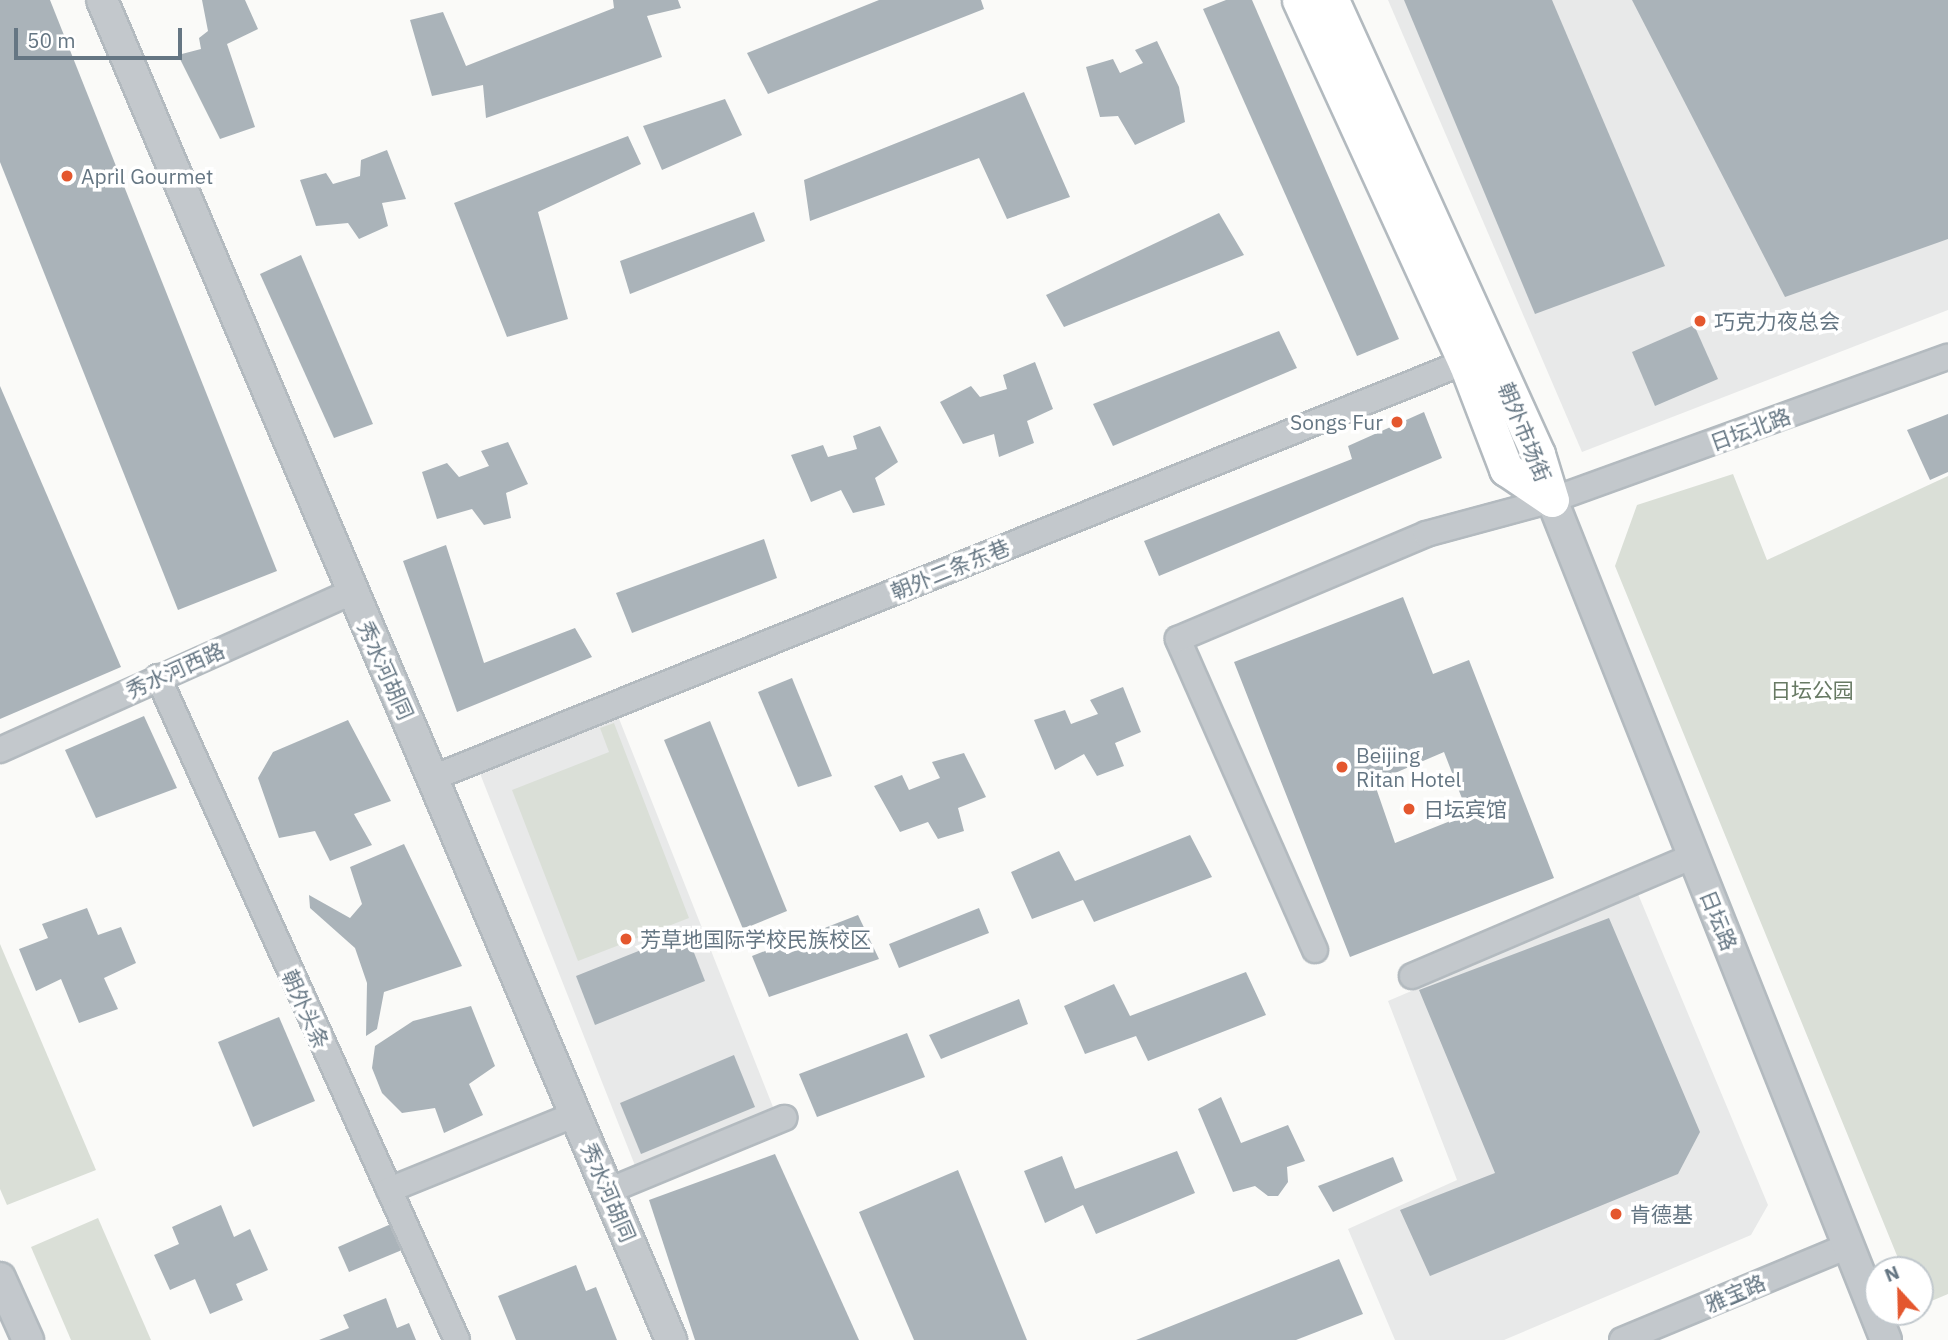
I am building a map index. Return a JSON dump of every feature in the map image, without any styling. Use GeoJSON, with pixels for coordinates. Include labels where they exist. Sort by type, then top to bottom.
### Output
{"type":"FeatureCollection","features":[{"type":"Feature","properties":{"kind":"main road","name":"朝外市场街"},"geometry":{"type":"LineString","coordinates":[[1299,0],[1465,362],[1506,469],[1552,500]]}},
{"type":"Feature","properties":{"kind":"main road","name":"朝外市场街"},"geometry":{"type":"LineString","coordinates":[[1332,0],[1538,454],[1552,500]]}},
{"type":"Feature","properties":{"kind":"street","name":"秀水河胡同"},"geometry":{"type":"LineString","coordinates":[[102,0],[351,592],[435,777],[671,1340]]}},
{"type":"Feature","properties":{"kind":"street","name":"日坛北路"},"geometry":{"type":"LineString","coordinates":[[1315,950],[1178,639],[1426,534],[1552,500],[1948,357]]}},
{"type":"Feature","properties":{"kind":"street","name":"朝外二条东巷"},"geometry":{"type":"LineString","coordinates":[[435,777],[1465,362]]}},
{"type":"Feature","properties":{"kind":"street","name":"日坛路"},"geometry":{"type":"LineString","coordinates":[[1552,500],[1886,1340]]}},
{"type":"Feature","properties":{"kind":"street","name":"秀水河西路"},"geometry":{"type":"LineString","coordinates":[[0,750],[351,592]]}},
{"type":"Feature","properties":{"kind":"street","name":"朝外头条"},"geometry":{"type":"LineString","coordinates":[[158,677],[457,1340]]}},
{"type":"Feature","properties":{"kind":"street"},"geometry":{"type":"LineString","coordinates":[[1412,976],[1693,856]]}},
{"type":"Feature","properties":{"kind":"street"},"geometry":{"type":"LineString","coordinates":[[388,1190],[576,1114]]}},
{"type":"Feature","properties":{"kind":"street"},"geometry":{"type":"LineString","coordinates":[[608,1191],[784,1118]]}},
{"type":"Feature","properties":{"kind":"street","name":"雅宝路"},"geometry":{"type":"LineString","coordinates":[[1622,1340],[1848,1246]]}},
{"type":"Feature","properties":{"kind":"street"},"geometry":{"type":"LineString","coordinates":[[0,1278],[28,1340]]}},
{"type":"Feature","properties":{"kind":"shaded area"},"geometry":{"type":"Polygon","coordinates":[[[1388,0],[1948,0],[1948,310],[1582,452],[1388,0]]]}},
{"type":"Feature","properties":{"kind":"shaded area","name":"芳草地国际学校民族校区"},"geometry":{"type":"Polygon","coordinates":[[[616,711],[775,1112],[636,1168],[477,766],[616,711]]]}},
{"type":"Feature","properties":{"kind":"shaded area"},"geometry":{"type":"Polygon","coordinates":[[[1638,894],[1768,1205],[1751,1235],[1504,1340],[1395,1340],[1348,1229],[1457,1180],[1388,1001],[1638,894]]]}},
{"type":"Feature","properties":{"kind":"green space","name":"日坛公园"},"geometry":{"type":"Polygon","coordinates":[[[1733,474],[1767,560],[1948,476],[1948,1294],[1934,1300],[1934,1256],[1897,1256],[1615,566],[1637,505],[1733,474]]]}},
{"type":"Feature","properties":{"kind":"green space"},"geometry":{"type":"Polygon","coordinates":[[[614,723],[689,918],[578,961],[512,790],[609,752],[600,728],[614,723]]]}},
{"type":"Feature","properties":{"kind":"green space"},"geometry":{"type":"Polygon","coordinates":[[[0,944],[96,1170],[7,1205],[0,1189],[0,944]]]}},
{"type":"Feature","properties":{"kind":"green space"},"geometry":{"type":"Polygon","coordinates":[[[98,1218],[151,1340],[71,1340],[31,1247],[98,1218]]]}},
{"type":"Feature","properties":{"kind":"building"},"geometry":{"type":"Polygon","coordinates":[[[0,0],[50,0],[277,571],[178,610],[0,162],[0,0]]]}},
{"type":"Feature","properties":{"kind":"building"},"geometry":{"type":"Polygon","coordinates":[[[202,0],[245,0],[258,29],[227,44],[255,127],[220,139],[178,55],[201,49],[199,38],[208,31],[202,0]]]}},
{"type":"Feature","properties":{"kind":"building"},"geometry":{"type":"Polygon","coordinates":[[[613,0],[678,0],[681,8],[647,16],[662,57],[486,118],[483,85],[432,96],[410,20],[443,12],[466,66],[614,8],[613,0]]]}},
{"type":"Feature","properties":{"kind":"building"},"geometry":{"type":"Polygon","coordinates":[[[879,0],[981,0],[984,9],[768,94],[747,53],[879,0]]]}},
{"type":"Feature","properties":{"kind":"building"},"geometry":{"type":"Polygon","coordinates":[[[1226,0],[1252,0],[1399,339],[1357,356],[1203,9],[1226,0]]]}},
{"type":"Feature","properties":{"kind":"building"},"geometry":{"type":"Polygon","coordinates":[[[1404,0],[1552,0],[1665,266],[1535,314],[1404,0]]]}},
{"type":"Feature","properties":{"kind":"building"},"geometry":{"type":"Polygon","coordinates":[[[1632,0],[1948,0],[1948,239],[1785,297],[1632,0]]]}},
{"type":"Feature","properties":{"kind":"building"},"geometry":{"type":"Polygon","coordinates":[[[1157,41],[1179,87],[1185,122],[1135,145],[1118,116],[1100,117],[1086,67],[1113,59],[1120,73],[1143,63],[1135,50],[1157,41]]]}},
{"type":"Feature","properties":{"kind":"building"},"geometry":{"type":"Polygon","coordinates":[[[1024,92],[1070,197],[1007,219],[979,158],[810,221],[804,180],[1024,92]]]}},
{"type":"Feature","properties":{"kind":"building"},"geometry":{"type":"Polygon","coordinates":[[[725,99],[742,135],[662,170],[643,126],[725,99]]]}},
{"type":"Feature","properties":{"kind":"building"},"geometry":{"type":"Polygon","coordinates":[[[628,136],[641,164],[538,212],[568,319],[507,337],[454,203],[628,136]]]}},
{"type":"Feature","properties":{"kind":"building"},"geometry":{"type":"Polygon","coordinates":[[[387,150],[406,199],[382,203],[388,226],[359,239],[348,223],[316,226],[300,180],[326,173],[333,184],[360,176],[361,160],[387,150]]]}},
{"type":"Feature","properties":{"kind":"building"},"geometry":{"type":"Polygon","coordinates":[[[754,212],[765,241],[630,294],[620,261],[754,212]]]}},
{"type":"Feature","properties":{"kind":"building"},"geometry":{"type":"Polygon","coordinates":[[[1219,213],[1244,255],[1064,327],[1046,295],[1219,213]]]}},
{"type":"Feature","properties":{"kind":"building"},"geometry":{"type":"Polygon","coordinates":[[[301,255],[373,424],[334,438],[260,274],[301,255]]]}},
{"type":"Feature","properties":{"kind":"building"},"geometry":{"type":"Polygon","coordinates":[[[1694,325],[1718,379],[1655,406],[1632,352],[1694,325]]]}},
{"type":"Feature","properties":{"kind":"building"},"geometry":{"type":"Polygon","coordinates":[[[1279,331],[1297,368],[1113,446],[1093,404],[1279,331]]]}},
{"type":"Feature","properties":{"kind":"building"},"geometry":{"type":"Polygon","coordinates":[[[1035,362],[1053,409],[1027,421],[1034,443],[999,457],[994,434],[963,444],[940,402],[971,386],[980,397],[1007,389],[1003,375],[1035,362]]]}},
{"type":"Feature","properties":{"kind":"building"},"geometry":{"type":"Polygon","coordinates":[[[0,386],[121,667],[0,719],[0,386]]]}},
{"type":"Feature","properties":{"kind":"building"},"geometry":{"type":"Polygon","coordinates":[[[1424,412],[1442,458],[1159,576],[1144,541],[1352,459],[1348,446],[1424,412]]]}},
{"type":"Feature","properties":{"kind":"building"},"geometry":{"type":"Polygon","coordinates":[[[1948,414],[1948,472],[1930,480],[1907,430],[1948,414]]]}},
{"type":"Feature","properties":{"kind":"building"},"geometry":{"type":"Polygon","coordinates":[[[880,426],[898,462],[875,478],[885,505],[853,513],[841,490],[811,502],[791,455],[823,445],[828,457],[857,449],[853,436],[880,426]]]}},
{"type":"Feature","properties":{"kind":"building"},"geometry":{"type":"Polygon","coordinates":[[[508,442],[528,484],[506,493],[511,518],[484,525],[472,509],[437,519],[422,472],[447,463],[459,477],[489,466],[481,451],[508,442]]]}},
{"type":"Feature","properties":{"kind":"building"},"geometry":{"type":"Polygon","coordinates":[[[764,539],[777,578],[632,633],[616,593],[764,539]]]}},
{"type":"Feature","properties":{"kind":"building"},"geometry":{"type":"Polygon","coordinates":[[[446,545],[484,663],[575,628],[592,657],[457,712],[403,561],[446,545]]]}},
{"type":"Feature","properties":{"kind":"building","name":"Beijing Ritan Hotel"},"geometry":{"type":"Polygon","coordinates":[[[1403,597],[1433,674],[1469,660],[1554,878],[1350,957],[1234,662],[1403,597]],[[1444,752],[1374,782],[1395,843],[1468,814],[1444,752]]]}},
{"type":"Feature","properties":{"kind":"building"},"geometry":{"type":"Polygon","coordinates":[[[792,678],[832,776],[798,787],[758,692],[792,678]]]}},
{"type":"Feature","properties":{"kind":"building"},"geometry":{"type":"Polygon","coordinates":[[[1123,687],[1141,732],[1115,743],[1124,766],[1097,776],[1084,754],[1055,770],[1034,720],[1065,710],[1071,724],[1098,714],[1090,700],[1123,687]]]}},
{"type":"Feature","properties":{"kind":"building"},"geometry":{"type":"Polygon","coordinates":[[[144,716],[177,788],[96,818],[65,750],[144,716]]]}},
{"type":"Feature","properties":{"kind":"building"},"geometry":{"type":"Polygon","coordinates":[[[348,720],[391,801],[354,814],[372,845],[330,861],[315,831],[279,838],[258,778],[273,752],[348,720]]]}},
{"type":"Feature","properties":{"kind":"building"},"geometry":{"type":"Polygon","coordinates":[[[710,721],[787,911],[743,929],[664,740],[710,721]]]}},
{"type":"Feature","properties":{"kind":"building"},"geometry":{"type":"Polygon","coordinates":[[[964,753],[986,797],[958,808],[964,831],[938,839],[928,822],[900,832],[874,786],[902,775],[909,790],[940,778],[932,762],[964,753]]]}},
{"type":"Feature","properties":{"kind":"building"},"geometry":{"type":"Polygon","coordinates":[[[1190,835],[1212,877],[1094,922],[1083,900],[1032,919],[1011,872],[1059,851],[1075,881],[1190,835]]]}},
{"type":"Feature","properties":{"kind":"building"},"geometry":{"type":"Polygon","coordinates":[[[404,844],[462,966],[384,992],[377,1029],[366,1036],[367,983],[355,948],[310,908],[309,895],[350,918],[362,904],[350,867],[404,844]]]}},
{"type":"Feature","properties":{"kind":"building"},"geometry":{"type":"Polygon","coordinates":[[[87,908],[98,935],[121,927],[136,963],[104,978],[118,1009],[79,1023],[61,979],[36,991],[19,949],[48,938],[42,924],[87,908]]]}},
{"type":"Feature","properties":{"kind":"building"},"geometry":{"type":"Polygon","coordinates":[[[979,908],[989,933],[899,968],[889,944],[979,908]]]}},
{"type":"Feature","properties":{"kind":"building"},"geometry":{"type":"Polygon","coordinates":[[[858,915],[879,959],[769,997],[752,956],[858,915]]]}},
{"type":"Feature","properties":{"kind":"building"},"geometry":{"type":"Polygon","coordinates":[[[1609,918],[1700,1132],[1678,1174],[1430,1276],[1400,1210],[1495,1173],[1419,990],[1609,918]]]}},
{"type":"Feature","properties":{"kind":"building"},"geometry":{"type":"Polygon","coordinates":[[[686,932],[705,981],[595,1025],[576,976],[686,932]]]}},
{"type":"Feature","properties":{"kind":"building"},"geometry":{"type":"Polygon","coordinates":[[[1246,972],[1266,1015],[1148,1061],[1136,1036],[1085,1054],[1064,1006],[1114,984],[1130,1016],[1246,972]]]}},
{"type":"Feature","properties":{"kind":"building"},"geometry":{"type":"Polygon","coordinates":[[[1019,999],[1028,1024],[941,1059],[929,1035],[1019,999]]]}},
{"type":"Feature","properties":{"kind":"building"},"geometry":{"type":"Polygon","coordinates":[[[471,1006],[495,1066],[469,1084],[483,1115],[444,1133],[435,1108],[402,1113],[382,1093],[372,1068],[375,1046],[413,1021],[471,1006]]]}},
{"type":"Feature","properties":{"kind":"building"},"geometry":{"type":"Polygon","coordinates":[[[279,1017],[315,1101],[253,1127],[218,1042],[279,1017]]]}},
{"type":"Feature","properties":{"kind":"building"},"geometry":{"type":"Polygon","coordinates":[[[907,1033],[925,1077],[817,1117],[799,1074],[907,1033]]]}},
{"type":"Feature","properties":{"kind":"building"},"geometry":{"type":"Polygon","coordinates":[[[734,1055],[755,1107],[641,1154],[620,1103],[734,1055]]]}},
{"type":"Feature","properties":{"kind":"building"},"geometry":{"type":"Polygon","coordinates":[[[1221,1097],[1241,1143],[1288,1125],[1305,1161],[1287,1167],[1288,1182],[1278,1196],[1268,1196],[1255,1186],[1233,1192],[1198,1109],[1221,1097]]]}},
{"type":"Feature","properties":{"kind":"building"},"geometry":{"type":"Polygon","coordinates":[[[1177,1151],[1195,1193],[1096,1234],[1083,1205],[1045,1223],[1024,1171],[1062,1156],[1075,1189],[1177,1151]]]}},
{"type":"Feature","properties":{"kind":"building"},"geometry":{"type":"Polygon","coordinates":[[[775,1154],[859,1340],[695,1340],[649,1200],[775,1154]]]}},
{"type":"Feature","properties":{"kind":"building"},"geometry":{"type":"Polygon","coordinates":[[[1393,1157],[1403,1181],[1333,1212],[1318,1186],[1393,1157]]]}},
{"type":"Feature","properties":{"kind":"building"},"geometry":{"type":"Polygon","coordinates":[[[958,1170],[1027,1340],[914,1340],[859,1212],[958,1170]]]}},
{"type":"Feature","properties":{"kind":"building"},"geometry":{"type":"Polygon","coordinates":[[[221,1205],[234,1237],[250,1229],[268,1270],[236,1284],[243,1300],[210,1314],[195,1279],[170,1290],[154,1255],[179,1244],[172,1227],[221,1205]]]}},
{"type":"Feature","properties":{"kind":"building"},"geometry":{"type":"Polygon","coordinates":[[[391,1224],[402,1250],[349,1272],[338,1247],[391,1224]]]}},
{"type":"Feature","properties":{"kind":"building"},"geometry":{"type":"Polygon","coordinates":[[[1339,1259],[1363,1314],[1296,1340],[1136,1340],[1339,1259]]]}},
{"type":"Feature","properties":{"kind":"building"},"geometry":{"type":"Polygon","coordinates":[[[576,1265],[586,1291],[596,1287],[617,1340],[516,1340],[498,1296],[576,1265]]]}},
{"type":"Feature","properties":{"kind":"building"},"geometry":{"type":"Polygon","coordinates":[[[386,1298],[397,1328],[409,1323],[416,1340],[319,1340],[349,1328],[343,1315],[386,1298]]]}},
{"type":"Feature","properties":{"kind":"place","name":"April Gourmet"},"geometry":{"type":"Point","coordinates":[67,176]}},
{"type":"Feature","properties":{"kind":"place","name":"巧克力夜总会"},"geometry":{"type":"Point","coordinates":[1700,321]}},
{"type":"Feature","properties":{"kind":"place","name":"Songs Fur"},"geometry":{"type":"Point","coordinates":[1397,422]}},
{"type":"Feature","properties":{"kind":"place","name":"Beijing Ritan Hotel"},"geometry":{"type":"Point","coordinates":[1342,767]}},
{"type":"Feature","properties":{"kind":"place","name":"日坛宾馆"},"geometry":{"type":"Point","coordinates":[1409,809]}},
{"type":"Feature","properties":{"kind":"place","name":"芳草地国际学校民族校区"},"geometry":{"type":"Point","coordinates":[626,939]}},
{"type":"Feature","properties":{"kind":"place","name":"肯德基"},"geometry":{"type":"Point","coordinates":[1616,1214]}}]}
